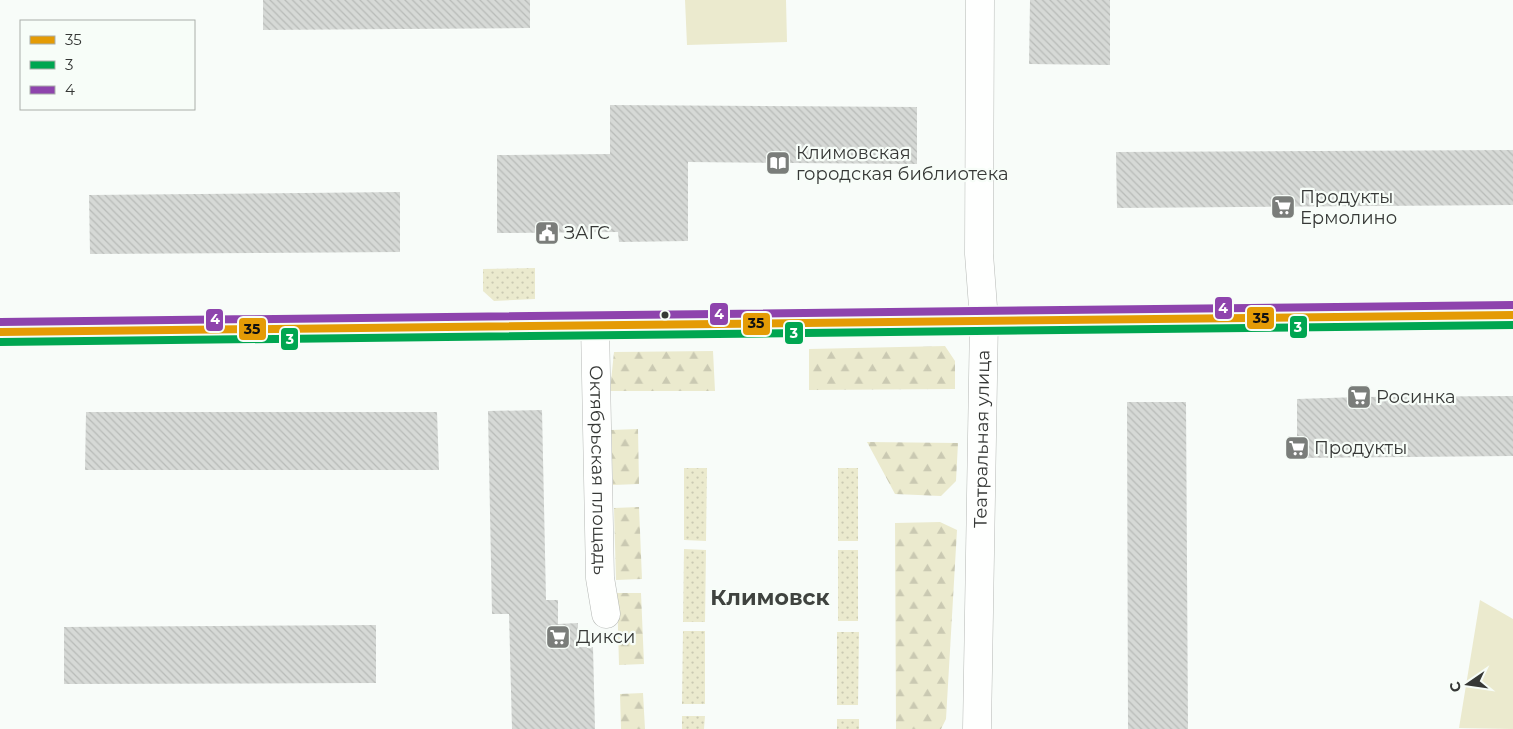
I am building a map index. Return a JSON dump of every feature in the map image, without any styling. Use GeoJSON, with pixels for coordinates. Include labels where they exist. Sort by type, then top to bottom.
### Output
{"type":"FeatureCollection","features":[{"type":"Feature","properties":{"kind":"main road","name":"Театральная улица"},"geometry":{"type":"LineString","coordinates":[[977,729],[984,320],[979,254],[980,0]]}},
{"type":"Feature","properties":{"kind":"main road"},"geometry":{"type":"LineString","coordinates":[[0,332],[1513,315]]}},
{"type":"Feature","properties":{"kind":"main road","name":"Октябрьская площадь"},"geometry":{"type":"LineString","coordinates":[[595,325],[600,578],[606,614]]}},
{"type":"Feature","properties":{"kind":"green space"},"geometry":{"type":"Polygon","coordinates":[[[685,0],[786,0],[787,42],[687,45],[685,0]]]}},
{"type":"Feature","properties":{"kind":"green space"},"geometry":{"type":"Polygon","coordinates":[[[535,268],[535,299],[494,301],[483,291],[483,269],[535,268]]]}},
{"type":"Feature","properties":{"kind":"green space"},"geometry":{"type":"Polygon","coordinates":[[[945,346],[955,361],[955,389],[809,390],[809,349],[945,346]]]}},
{"type":"Feature","properties":{"kind":"green space"},"geometry":{"type":"Polygon","coordinates":[[[713,351],[715,391],[610,391],[614,352],[713,351]]]}},
{"type":"Feature","properties":{"kind":"green space"},"geometry":{"type":"Polygon","coordinates":[[[638,429],[639,484],[613,485],[611,430],[638,429]]]}},
{"type":"Feature","properties":{"kind":"green space"},"geometry":{"type":"Polygon","coordinates":[[[867,442],[958,443],[956,481],[941,496],[895,494],[867,442]]]}},
{"type":"Feature","properties":{"kind":"green space"},"geometry":{"type":"Polygon","coordinates":[[[684,468],[707,468],[706,541],[684,540],[684,468]]]}},
{"type":"Feature","properties":{"kind":"green space"},"geometry":{"type":"Polygon","coordinates":[[[838,468],[858,468],[858,541],[838,541],[838,468]]]}},
{"type":"Feature","properties":{"kind":"green space"},"geometry":{"type":"Polygon","coordinates":[[[639,507],[642,579],[616,580],[614,508],[639,507]]]}},
{"type":"Feature","properties":{"kind":"green space"},"geometry":{"type":"Polygon","coordinates":[[[940,522],[957,530],[946,719],[941,729],[896,729],[895,523],[940,522]]]}},
{"type":"Feature","properties":{"kind":"green space"},"geometry":{"type":"Polygon","coordinates":[[[684,549],[706,550],[705,622],[683,622],[684,549]]]}},
{"type":"Feature","properties":{"kind":"green space"},"geometry":{"type":"Polygon","coordinates":[[[838,550],[858,550],[858,621],[838,621],[838,550]]]}},
{"type":"Feature","properties":{"kind":"green space"},"geometry":{"type":"Polygon","coordinates":[[[617,593],[641,593],[644,664],[619,665],[617,593]]]}},
{"type":"Feature","properties":{"kind":"green space"},"geometry":{"type":"Polygon","coordinates":[[[1480,600],[1513,619],[1513,729],[1459,728],[1480,600]]]}},
{"type":"Feature","properties":{"kind":"green space"},"geometry":{"type":"Polygon","coordinates":[[[683,631],[705,631],[705,704],[682,704],[683,631]]]}},
{"type":"Feature","properties":{"kind":"green space"},"geometry":{"type":"Polygon","coordinates":[[[837,632],[859,632],[858,705],[837,705],[837,632]]]}},
{"type":"Feature","properties":{"kind":"green space"},"geometry":{"type":"Polygon","coordinates":[[[643,693],[645,729],[621,729],[620,694],[643,693]]]}},
{"type":"Feature","properties":{"kind":"green space"},"geometry":{"type":"Polygon","coordinates":[[[682,716],[705,716],[704,729],[682,729],[682,716]]]}},
{"type":"Feature","properties":{"kind":"green space"},"geometry":{"type":"Polygon","coordinates":[[[837,719],[859,719],[859,729],[837,729],[837,719]]]}},
{"type":"Feature","properties":{"kind":"building"},"geometry":{"type":"Polygon","coordinates":[[[263,0],[530,0],[530,28],[263,30],[263,0]]]}},
{"type":"Feature","properties":{"kind":"building"},"geometry":{"type":"Polygon","coordinates":[[[1030,0],[1110,0],[1110,65],[1029,64],[1030,0]]]}},
{"type":"Feature","properties":{"kind":"building"},"geometry":{"type":"Polygon","coordinates":[[[610,105],[917,107],[917,164],[688,162],[688,241],[619,242],[618,232],[497,233],[497,155],[610,154],[610,105]]]}},
{"type":"Feature","properties":{"kind":"building"},"geometry":{"type":"Polygon","coordinates":[[[1513,150],[1513,205],[1117,208],[1116,152],[1513,150]]]}},
{"type":"Feature","properties":{"kind":"building"},"geometry":{"type":"Polygon","coordinates":[[[400,192],[400,252],[90,254],[89,195],[400,192]]]}},
{"type":"Feature","properties":{"kind":"building"},"geometry":{"type":"Polygon","coordinates":[[[1513,396],[1513,456],[1297,458],[1297,399],[1513,396]]]}},
{"type":"Feature","properties":{"kind":"building"},"geometry":{"type":"Polygon","coordinates":[[[1127,402],[1186,402],[1188,729],[1128,729],[1127,402]]]}},
{"type":"Feature","properties":{"kind":"building"},"geometry":{"type":"Polygon","coordinates":[[[542,410],[546,600],[558,600],[558,624],[578,623],[578,647],[593,647],[595,729],[512,729],[509,614],[492,614],[488,411],[542,410]]]}},
{"type":"Feature","properties":{"kind":"building"},"geometry":{"type":"Polygon","coordinates":[[[86,412],[437,412],[439,470],[85,470],[86,412]]]}},
{"type":"Feature","properties":{"kind":"building"},"geometry":{"type":"Polygon","coordinates":[[[376,625],[376,683],[64,684],[64,627],[376,625]]]}},
{"type":"Feature","properties":{"kind":"transit line","name":"4"},"geometry":{"type":"LineString","coordinates":[[0,322],[1513,305]]}},
{"type":"Feature","properties":{"kind":"transit line","name":"35"},"geometry":{"type":"LineString","coordinates":[[0,332],[1513,315]]}},
{"type":"Feature","properties":{"kind":"transit line","name":"3"},"geometry":{"type":"LineString","coordinates":[[0,342],[1513,325]]}},
{"type":"Feature","properties":{"kind":"place","name":"Климовская городская библиотека"},"geometry":{"type":"Point","coordinates":[778,163]}},
{"type":"Feature","properties":{"kind":"place","name":"Продукты Ермолино"},"geometry":{"type":"Point","coordinates":[1283,207]}},
{"type":"Feature","properties":{"kind":"place","name":"ЗАГС"},"geometry":{"type":"Point","coordinates":[547,233]}},
{"type":"Feature","properties":{"kind":"place","name":"Росинка"},"geometry":{"type":"Point","coordinates":[1359,397]}},
{"type":"Feature","properties":{"kind":"place","name":"Продукты"},"geometry":{"type":"Point","coordinates":[1297,448]}},
{"type":"Feature","properties":{"kind":"place","name":"Дикси"},"geometry":{"type":"Point","coordinates":[558,637]}},
{"type":"Feature","properties":{"kind":"district","name":"Климовск"},"geometry":{"type":"Point","coordinates":[770,597]}}]}
